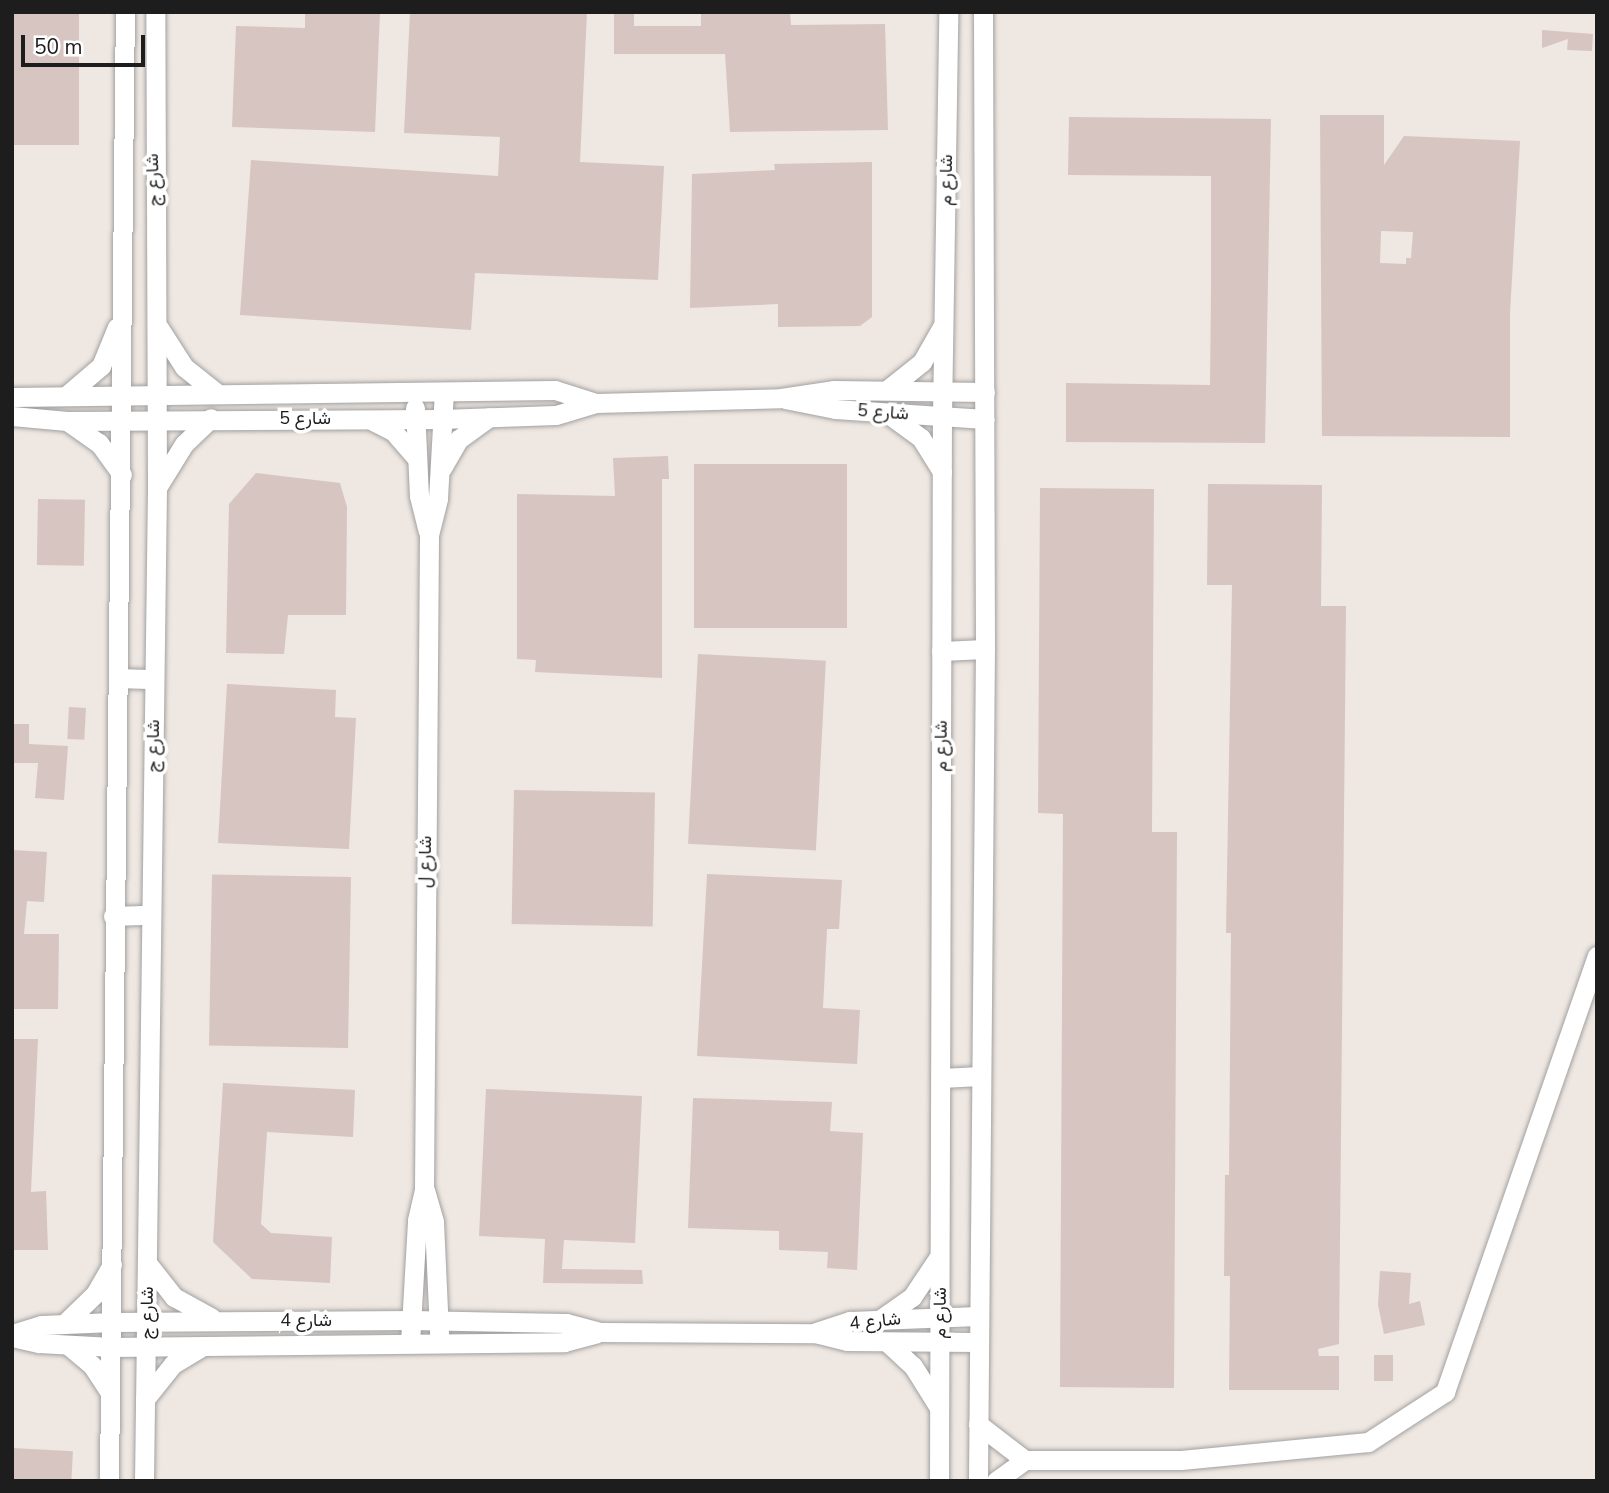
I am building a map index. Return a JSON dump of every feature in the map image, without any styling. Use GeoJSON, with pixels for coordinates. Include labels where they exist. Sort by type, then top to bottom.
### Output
{"type":"FeatureCollection","features":[{"type":"Feature","properties":{"kind":"street","name":"شارع ج"},"geometry":{"type":"LineString","coordinates":[[109,1481],[109,1391],[115,1257],[113,916],[124,395],[122,156],[125,12]]}},
{"type":"Feature","properties":{"kind":"street","name":"شارع ج"},"geometry":{"type":"LineString","coordinates":[[144,1481],[148,1264],[148,915],[157,487],[158,326],[152,154],[155,12]]}},
{"type":"Feature","properties":{"kind":"street","name":"شارع م"},"geometry":{"type":"LineString","coordinates":[[939,1481],[942,390],[948,12]]}},
{"type":"Feature","properties":{"kind":"street"},"geometry":{"type":"LineString","coordinates":[[978,1481],[985,649],[983,12]]}},
{"type":"Feature","properties":{"kind":"street"},"geometry":{"type":"LineString","coordinates":[[122,156],[152,154]]}},
{"type":"Feature","properties":{"kind":"street"},"geometry":{"type":"LineString","coordinates":[[67,395],[101,366],[122,313]]}},
{"type":"Feature","properties":{"kind":"street"},"geometry":{"type":"LineString","coordinates":[[887,390],[922,362],[944,323]]}},
{"type":"Feature","properties":{"kind":"street"},"geometry":{"type":"LineString","coordinates":[[158,326],[184,367],[218,394]]}},
{"type":"Feature","properties":{"kind":"street","name":"شارع 5"},"geometry":{"type":"LineString","coordinates":[[12,397],[555,390],[596,403]]}},
{"type":"Feature","properties":{"kind":"street","name":"شارع 5"},"geometry":{"type":"LineString","coordinates":[[12,416],[67,421],[157,418],[441,419],[556,415],[596,403],[781,398],[820,391],[985,392]]}},
{"type":"Feature","properties":{"kind":"street","name":"شارع ل"},"geometry":{"type":"LineString","coordinates":[[416,392],[419,496],[429,535]]}},
{"type":"Feature","properties":{"kind":"street","name":"شارع ل"},"geometry":{"type":"LineString","coordinates":[[410,1343],[417,1220],[424,1189],[429,535],[440,472],[444,392]]}},
{"type":"Feature","properties":{"kind":"street","name":"شارع 5"},"geometry":{"type":"LineString","coordinates":[[781,398],[822,408],[985,419]]}},
{"type":"Feature","properties":{"kind":"street"},"geometry":{"type":"LineString","coordinates":[[886,413],[921,438],[943,475]]}},
{"type":"Feature","properties":{"kind":"street"},"geometry":{"type":"LineString","coordinates":[[440,472],[459,439],[490,416]]}},
{"type":"Feature","properties":{"kind":"street"},"geometry":{"type":"LineString","coordinates":[[157,487],[184,444],[211,418]]}},
{"type":"Feature","properties":{"kind":"street"},"geometry":{"type":"LineString","coordinates":[[358,418],[393,431],[417,459]]}},
{"type":"Feature","properties":{"kind":"street"},"geometry":{"type":"LineString","coordinates":[[67,421],[99,443],[122,475]]}},
{"type":"Feature","properties":{"kind":"street"},"geometry":{"type":"LineString","coordinates":[[941,651],[985,649]]}},
{"type":"Feature","properties":{"kind":"street"},"geometry":{"type":"LineString","coordinates":[[119,678],[154,679]]}},
{"type":"Feature","properties":{"kind":"street"},"geometry":{"type":"LineString","coordinates":[[113,916],[148,915]]}},
{"type":"Feature","properties":{"kind":"street"},"geometry":{"type":"LineString","coordinates":[[996,1481],[1025,1460],[1181,1461],[1368,1442],[1445,1392],[1597,956]]}},
{"type":"Feature","properties":{"kind":"street"},"geometry":{"type":"LineString","coordinates":[[941,1078],[981,1076]]}},
{"type":"Feature","properties":{"kind":"street","name":"شارع ل"},"geometry":{"type":"LineString","coordinates":[[424,1189],[434,1222],[438,1343]]}},
{"type":"Feature","properties":{"kind":"street"},"geometry":{"type":"LineString","coordinates":[[882,1318],[925,1283],[941,1251]]}},
{"type":"Feature","properties":{"kind":"street"},"geometry":{"type":"LineString","coordinates":[[64,1324],[94,1294],[115,1257]]}},
{"type":"Feature","properties":{"kind":"street"},"geometry":{"type":"LineString","coordinates":[[148,1264],[174,1297],[216,1320]]}},
{"type":"Feature","properties":{"kind":"street","name":"شارع 4"},"geometry":{"type":"LineString","coordinates":[[815,1333],[850,1321],[978,1316]]}},
{"type":"Feature","properties":{"kind":"street","name":"شارع 4"},"geometry":{"type":"LineString","coordinates":[[12,1335],[64,1324],[146,1320],[439,1320],[566,1323],[599,1332],[815,1333],[847,1341],[978,1342]]}},
{"type":"Feature","properties":{"kind":"street","name":"شارع 4"},"geometry":{"type":"LineString","coordinates":[[12,1335],[69,1346],[111,1347],[564,1342],[599,1332]]}},
{"type":"Feature","properties":{"kind":"street"},"geometry":{"type":"LineString","coordinates":[[887,1342],[924,1380],[940,1410]]}},
{"type":"Feature","properties":{"kind":"street"},"geometry":{"type":"LineString","coordinates":[[144,1400],[173,1363],[209,1344]]}},
{"type":"Feature","properties":{"kind":"street"},"geometry":{"type":"LineString","coordinates":[[69,1346],[92,1365],[109,1391]]}},
{"type":"Feature","properties":{"kind":"street"},"geometry":{"type":"LineString","coordinates":[[978,1424],[1025,1460]]}},
{"type":"Feature","properties":{"kind":"building"},"geometry":{"type":"Polygon","coordinates":[[[12,12],[79,12],[79,145],[12,145],[12,12]]]}},
{"type":"Feature","properties":{"kind":"building"},"geometry":{"type":"Polygon","coordinates":[[[305,12],[380,12],[375,132],[232,127],[236,26],[305,28],[305,12]]]}},
{"type":"Feature","properties":{"kind":"building"},"geometry":{"type":"Polygon","coordinates":[[[410,12],[587,12],[580,162],[664,166],[658,280],[475,273],[471,330],[240,315],[251,160],[498,176],[500,137],[404,133],[410,12]]]}},
{"type":"Feature","properties":{"kind":"building"},"geometry":{"type":"Polygon","coordinates":[[[614,12],[634,12],[634,26],[701,26],[701,12],[790,12],[791,25],[885,24],[888,130],[730,132],[725,54],[614,54],[614,12]]]}},
{"type":"Feature","properties":{"kind":"building"},"geometry":{"type":"Polygon","coordinates":[[[1542,30],[1593,34],[1592,51],[1567,50],[1568,39],[1542,48],[1542,30]]]}},
{"type":"Feature","properties":{"kind":"building"},"geometry":{"type":"Polygon","coordinates":[[[1320,115],[1384,115],[1384,165],[1404,136],[1520,141],[1510,313],[1510,437],[1322,436],[1320,115]],[[1381,231],[1380,263],[1406,264],[1406,258],[1411,258],[1413,232],[1381,231]]]}},
{"type":"Feature","properties":{"kind":"building"},"geometry":{"type":"Polygon","coordinates":[[[1069,117],[1271,119],[1265,443],[1066,442],[1066,383],[1210,385],[1211,291],[1211,176],[1068,175],[1069,117]]]}},
{"type":"Feature","properties":{"kind":"building"},"geometry":{"type":"Polygon","coordinates":[[[872,162],[872,317],[860,326],[778,327],[778,304],[690,308],[692,174],[775,170],[774,164],[872,162]]]}},
{"type":"Feature","properties":{"kind":"building"},"geometry":{"type":"Polygon","coordinates":[[[668,456],[669,479],[662,479],[662,678],[535,672],[536,660],[517,659],[517,494],[615,496],[613,458],[668,456]]]}},
{"type":"Feature","properties":{"kind":"building"},"geometry":{"type":"Polygon","coordinates":[[[694,464],[847,464],[847,628],[694,628],[694,464]]]}},
{"type":"Feature","properties":{"kind":"building"},"geometry":{"type":"Polygon","coordinates":[[[256,473],[340,483],[347,507],[346,615],[288,615],[284,654],[226,653],[229,504],[256,473]]]}},
{"type":"Feature","properties":{"kind":"building"},"geometry":{"type":"Polygon","coordinates":[[[1208,484],[1322,485],[1321,606],[1346,606],[1339,1344],[1318,1349],[1319,1356],[1339,1356],[1339,1390],[1229,1390],[1230,1276],[1224,1276],[1225,1175],[1229,1175],[1231,933],[1226,933],[1232,585],[1207,585],[1208,484]]]}},
{"type":"Feature","properties":{"kind":"building"},"geometry":{"type":"Polygon","coordinates":[[[1040,488],[1154,489],[1152,832],[1177,832],[1174,1388],[1060,1387],[1063,814],[1038,813],[1040,488]]]}},
{"type":"Feature","properties":{"kind":"building"},"geometry":{"type":"Polygon","coordinates":[[[38,499],[85,500],[84,566],[37,565],[38,499]]]}},
{"type":"Feature","properties":{"kind":"building"},"geometry":{"type":"Polygon","coordinates":[[[698,654],[826,661],[816,850],[688,844],[698,654]]]}},
{"type":"Feature","properties":{"kind":"building"},"geometry":{"type":"Polygon","coordinates":[[[227,684],[336,690],[335,717],[356,718],[349,849],[218,843],[227,684]]]}},
{"type":"Feature","properties":{"kind":"building"},"geometry":{"type":"Polygon","coordinates":[[[69,707],[86,708],[84,740],[67,739],[69,707]]]}},
{"type":"Feature","properties":{"kind":"building"},"geometry":{"type":"Polygon","coordinates":[[[12,724],[29,724],[29,744],[68,746],[64,800],[35,798],[38,763],[12,763],[12,724]]]}},
{"type":"Feature","properties":{"kind":"building"},"geometry":{"type":"Polygon","coordinates":[[[514,790],[655,792],[653,926],[512,924],[514,790]]]}},
{"type":"Feature","properties":{"kind":"building"},"geometry":{"type":"Polygon","coordinates":[[[12,850],[47,852],[44,902],[27,901],[24,934],[59,934],[58,1009],[12,1009],[12,850]]]}},
{"type":"Feature","properties":{"kind":"building"},"geometry":{"type":"Polygon","coordinates":[[[707,874],[842,880],[839,929],[827,929],[823,1008],[860,1010],[857,1064],[697,1056],[707,874]]]}},
{"type":"Feature","properties":{"kind":"building"},"geometry":{"type":"Polygon","coordinates":[[[212,875],[351,877],[348,1048],[209,1046],[212,875]]]}},
{"type":"Feature","properties":{"kind":"building"},"geometry":{"type":"Polygon","coordinates":[[[12,1039],[38,1039],[31,1192],[46,1191],[48,1250],[12,1250],[12,1039]]]}},
{"type":"Feature","properties":{"kind":"building"},"geometry":{"type":"Polygon","coordinates":[[[223,1083],[355,1090],[353,1137],[267,1132],[261,1224],[271,1233],[332,1237],[330,1283],[252,1279],[213,1242],[223,1083]]]}},
{"type":"Feature","properties":{"kind":"building"},"geometry":{"type":"Polygon","coordinates":[[[486,1089],[642,1096],[635,1243],[564,1240],[562,1269],[642,1270],[643,1284],[543,1283],[545,1239],[479,1236],[486,1089]]]}},
{"type":"Feature","properties":{"kind":"building"},"geometry":{"type":"Polygon","coordinates":[[[693,1098],[832,1102],[830,1131],[863,1133],[857,1270],[827,1268],[828,1252],[779,1250],[779,1231],[688,1228],[693,1098]]]}},
{"type":"Feature","properties":{"kind":"building"},"geometry":{"type":"Polygon","coordinates":[[[1380,1271],[1411,1273],[1409,1304],[1420,1301],[1425,1325],[1384,1334],[1378,1305],[1380,1271]]]}},
{"type":"Feature","properties":{"kind":"building"},"geometry":{"type":"Polygon","coordinates":[[[1374,1355],[1393,1355],[1393,1381],[1374,1381],[1374,1355]]]}},
{"type":"Feature","properties":{"kind":"building"},"geometry":{"type":"Polygon","coordinates":[[[12,1448],[73,1451],[71,1481],[12,1481],[12,1448]]]}}]}
